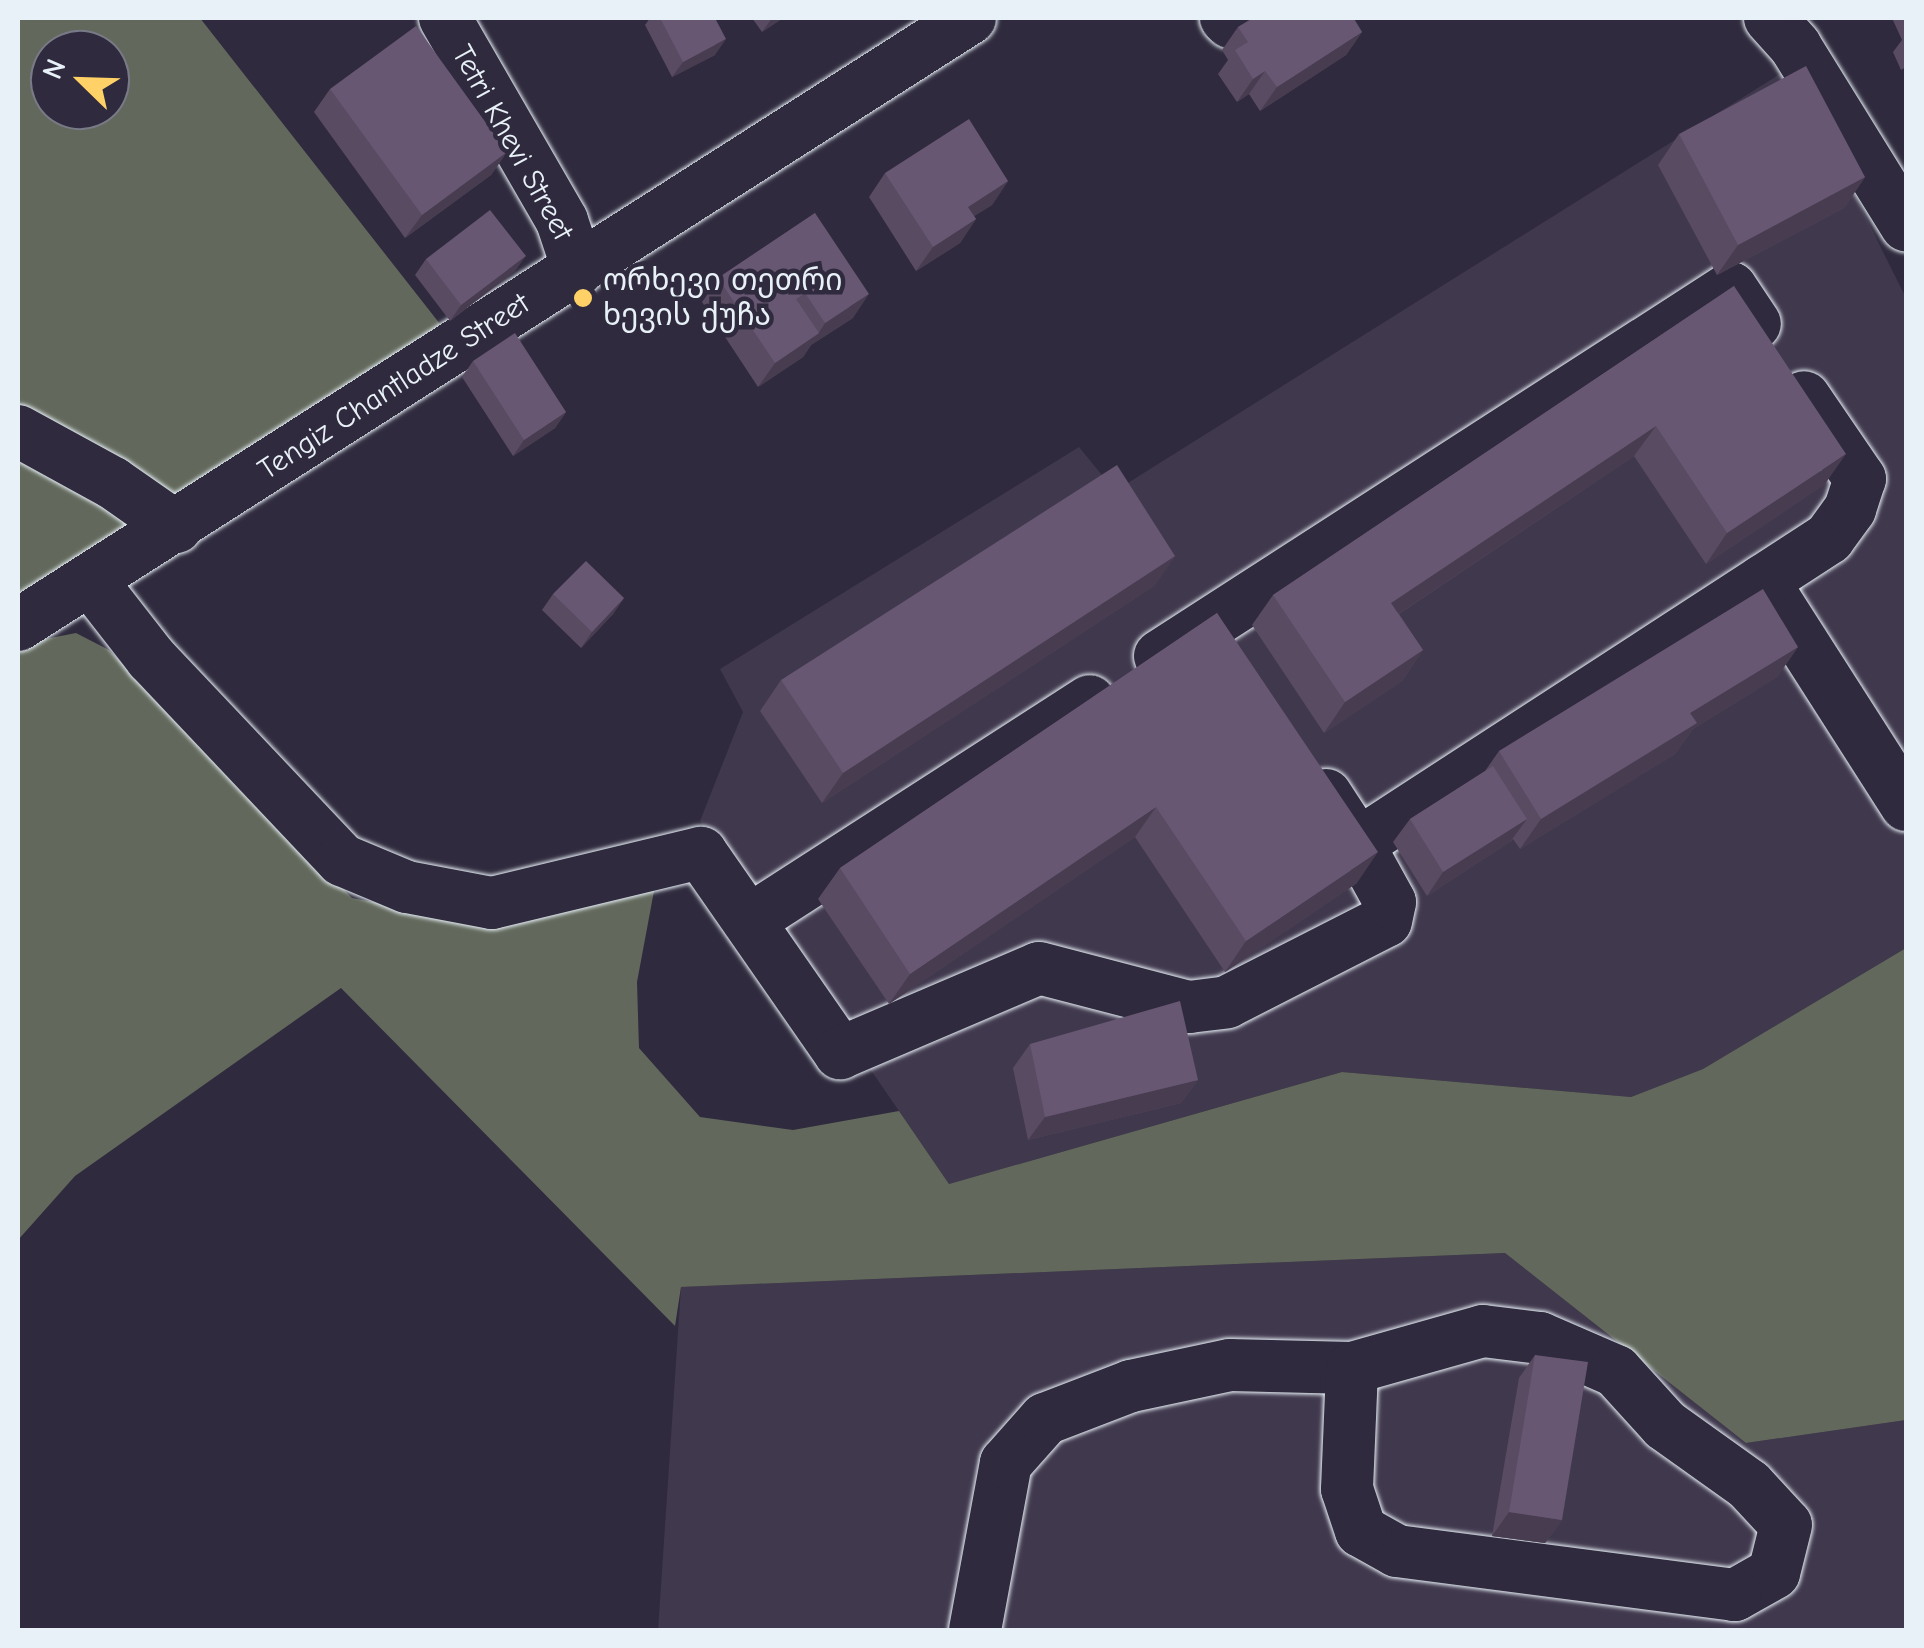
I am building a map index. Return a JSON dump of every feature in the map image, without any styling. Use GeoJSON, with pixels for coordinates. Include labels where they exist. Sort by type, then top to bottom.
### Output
{"type":"FeatureCollection","features":[{"type":"Feature","properties":{"kind":"street","name":"Tetri Khevi Street"},"geometry":{"type":"LineString","coordinates":[[445,18],[562,220],[578,269]]}},
{"type":"Feature","properties":{"kind":"street","name":"Tengiz Chantladze Street"},"geometry":{"type":"LineString","coordinates":[[18,625],[970,18]]}},
{"type":"Feature","properties":{"kind":"street"},"geometry":{"type":"LineString","coordinates":[[1770,18],[1794,46],[1906,224]]}},
{"type":"Feature","properties":{"kind":"street"},"geometry":{"type":"LineString","coordinates":[[750,920],[1731,288],[1860,479],[1850,509],[1829,538],[1358,844]]}},
{"type":"Feature","properties":{"kind":"street"},"geometry":{"type":"LineString","coordinates":[[18,432],[113,483],[176,527]]}},
{"type":"Feature","properties":{"kind":"street"},"geometry":{"type":"LineString","coordinates":[[91,580],[151,658],[342,860],[407,887],[492,903],[702,853],[840,1053],[1039,968],[1190,1006],[1227,1002],[1386,920],[1390,902],[1358,844],[1295,749]]}},
{"type":"Feature","properties":{"kind":"street"},"geometry":{"type":"LineString","coordinates":[[1762,581],[1906,805]]}},
{"type":"Feature","properties":{"kind":"street"},"geometry":{"type":"LineString","coordinates":[[1211,623],[1243,670]]}},
{"type":"Feature","properties":{"kind":"street"},"geometry":{"type":"LineString","coordinates":[[975,1630],[1006,1463],[1045,1420],[1132,1386],[1230,1365],[1352,1368],[1483,1332],[1540,1338],[1616,1371],[1665,1425],[1750,1485],[1786,1525],[1774,1573],[1734,1595],[1397,1551],[1362,1531],[1347,1489],[1352,1368]]}},
{"type":"Feature","properties":{"kind":"shaded area"},"geometry":{"type":"Polygon","coordinates":[[[1791,67],[1906,298],[1906,948],[1703,1069],[1631,1097],[1342,1072],[949,1184],[700,821],[743,712],[720,669],[1079,447],[1115,491],[1791,67]]]}},
{"type":"Feature","properties":{"kind":"shaded area"},"geometry":{"type":"Polygon","coordinates":[[[1505,1253],[1746,1443],[1906,1420],[1906,1630],[658,1630],[681,1287],[1505,1253]]]}},
{"type":"Feature","properties":{"kind":"green space"},"geometry":{"type":"Polygon","coordinates":[[[18,18],[200,18],[451,338],[18,601],[18,18]]]}},
{"type":"Feature","properties":{"kind":"green space"},"geometry":{"type":"Polygon","coordinates":[[[76,633],[109,650],[352,898],[501,926],[657,875],[637,982],[639,1048],[700,1117],[793,1130],[899,1111],[949,1184],[1342,1072],[1631,1097],[1703,1069],[1906,948],[1906,1420],[1746,1443],[1505,1253],[681,1287],[675,1326],[341,988],[75,1176],[18,1240],[18,652],[35,641],[76,633]]]}},
{"type":"Feature","properties":{"kind":"building"},"geometry":{"type":"Polygon","coordinates":[[[660,18],[715,18],[726,39],[683,62],[660,18]]]}},
{"type":"Feature","properties":{"kind":"building"},"geometry":{"type":"Polygon","coordinates":[[[1253,18],[1353,18],[1362,32],[1277,87],[1265,71],[1253,79],[1235,50],[1248,42],[1238,27],[1253,18]]]}},
{"type":"Feature","properties":{"kind":"building"},"geometry":{"type":"Polygon","coordinates":[[[416,26],[507,152],[422,215],[330,89],[416,26]]]}},
{"type":"Feature","properties":{"kind":"building"},"geometry":{"type":"Polygon","coordinates":[[[1806,66],[1865,177],[1738,245],[1679,134],[1806,66]]]}},
{"type":"Feature","properties":{"kind":"building"},"geometry":{"type":"Polygon","coordinates":[[[969,119],[1008,181],[968,207],[976,219],[933,247],[885,173],[969,119]]]}},
{"type":"Feature","properties":{"kind":"building"},"geometry":{"type":"Polygon","coordinates":[[[490,210],[526,256],[461,305],[426,259],[490,210]]]}},
{"type":"Feature","properties":{"kind":"building"},"geometry":{"type":"Polygon","coordinates":[[[815,213],[869,294],[825,323],[805,293],[796,299],[819,333],[775,363],[718,278],[815,213]]]}},
{"type":"Feature","properties":{"kind":"building"},"geometry":{"type":"Polygon","coordinates":[[[1734,286],[1846,454],[1727,533],[1656,426],[1391,603],[1423,650],[1345,702],[1273,595],[1734,286]]]}},
{"type":"Feature","properties":{"kind":"building"},"geometry":{"type":"Polygon","coordinates":[[[515,333],[566,412],[524,440],[473,361],[515,333]]]}},
{"type":"Feature","properties":{"kind":"building"},"geometry":{"type":"Polygon","coordinates":[[[1117,465],[1175,556],[843,773],[781,680],[1117,465]]]}},
{"type":"Feature","properties":{"kind":"building"},"geometry":{"type":"Polygon","coordinates":[[[586,561],[624,598],[592,632],[553,594],[586,561]]]}},
{"type":"Feature","properties":{"kind":"building"},"geometry":{"type":"Polygon","coordinates":[[[1763,589],[1798,647],[1690,713],[1697,723],[1541,819],[1499,751],[1763,589]]]}},
{"type":"Feature","properties":{"kind":"building"},"geometry":{"type":"Polygon","coordinates":[[[1217,613],[1378,852],[1246,941],[1156,807],[910,974],[840,868],[1217,613]]]}},
{"type":"Feature","properties":{"kind":"building"},"geometry":{"type":"Polygon","coordinates":[[[1493,766],[1527,819],[1443,872],[1410,819],[1493,766]]]}},
{"type":"Feature","properties":{"kind":"building"},"geometry":{"type":"Polygon","coordinates":[[[1180,1001],[1198,1080],[1045,1117],[1030,1044],[1180,1001]]]}},
{"type":"Feature","properties":{"kind":"building"},"geometry":{"type":"Polygon","coordinates":[[[1535,1355],[1588,1362],[1562,1520],[1509,1512],[1535,1355]]]}},
{"type":"Feature","properties":{"kind":"place","name":"ორხევი თეთრი ხევის ქუჩა"},"geometry":{"type":"Point","coordinates":[583,298]}}]}
